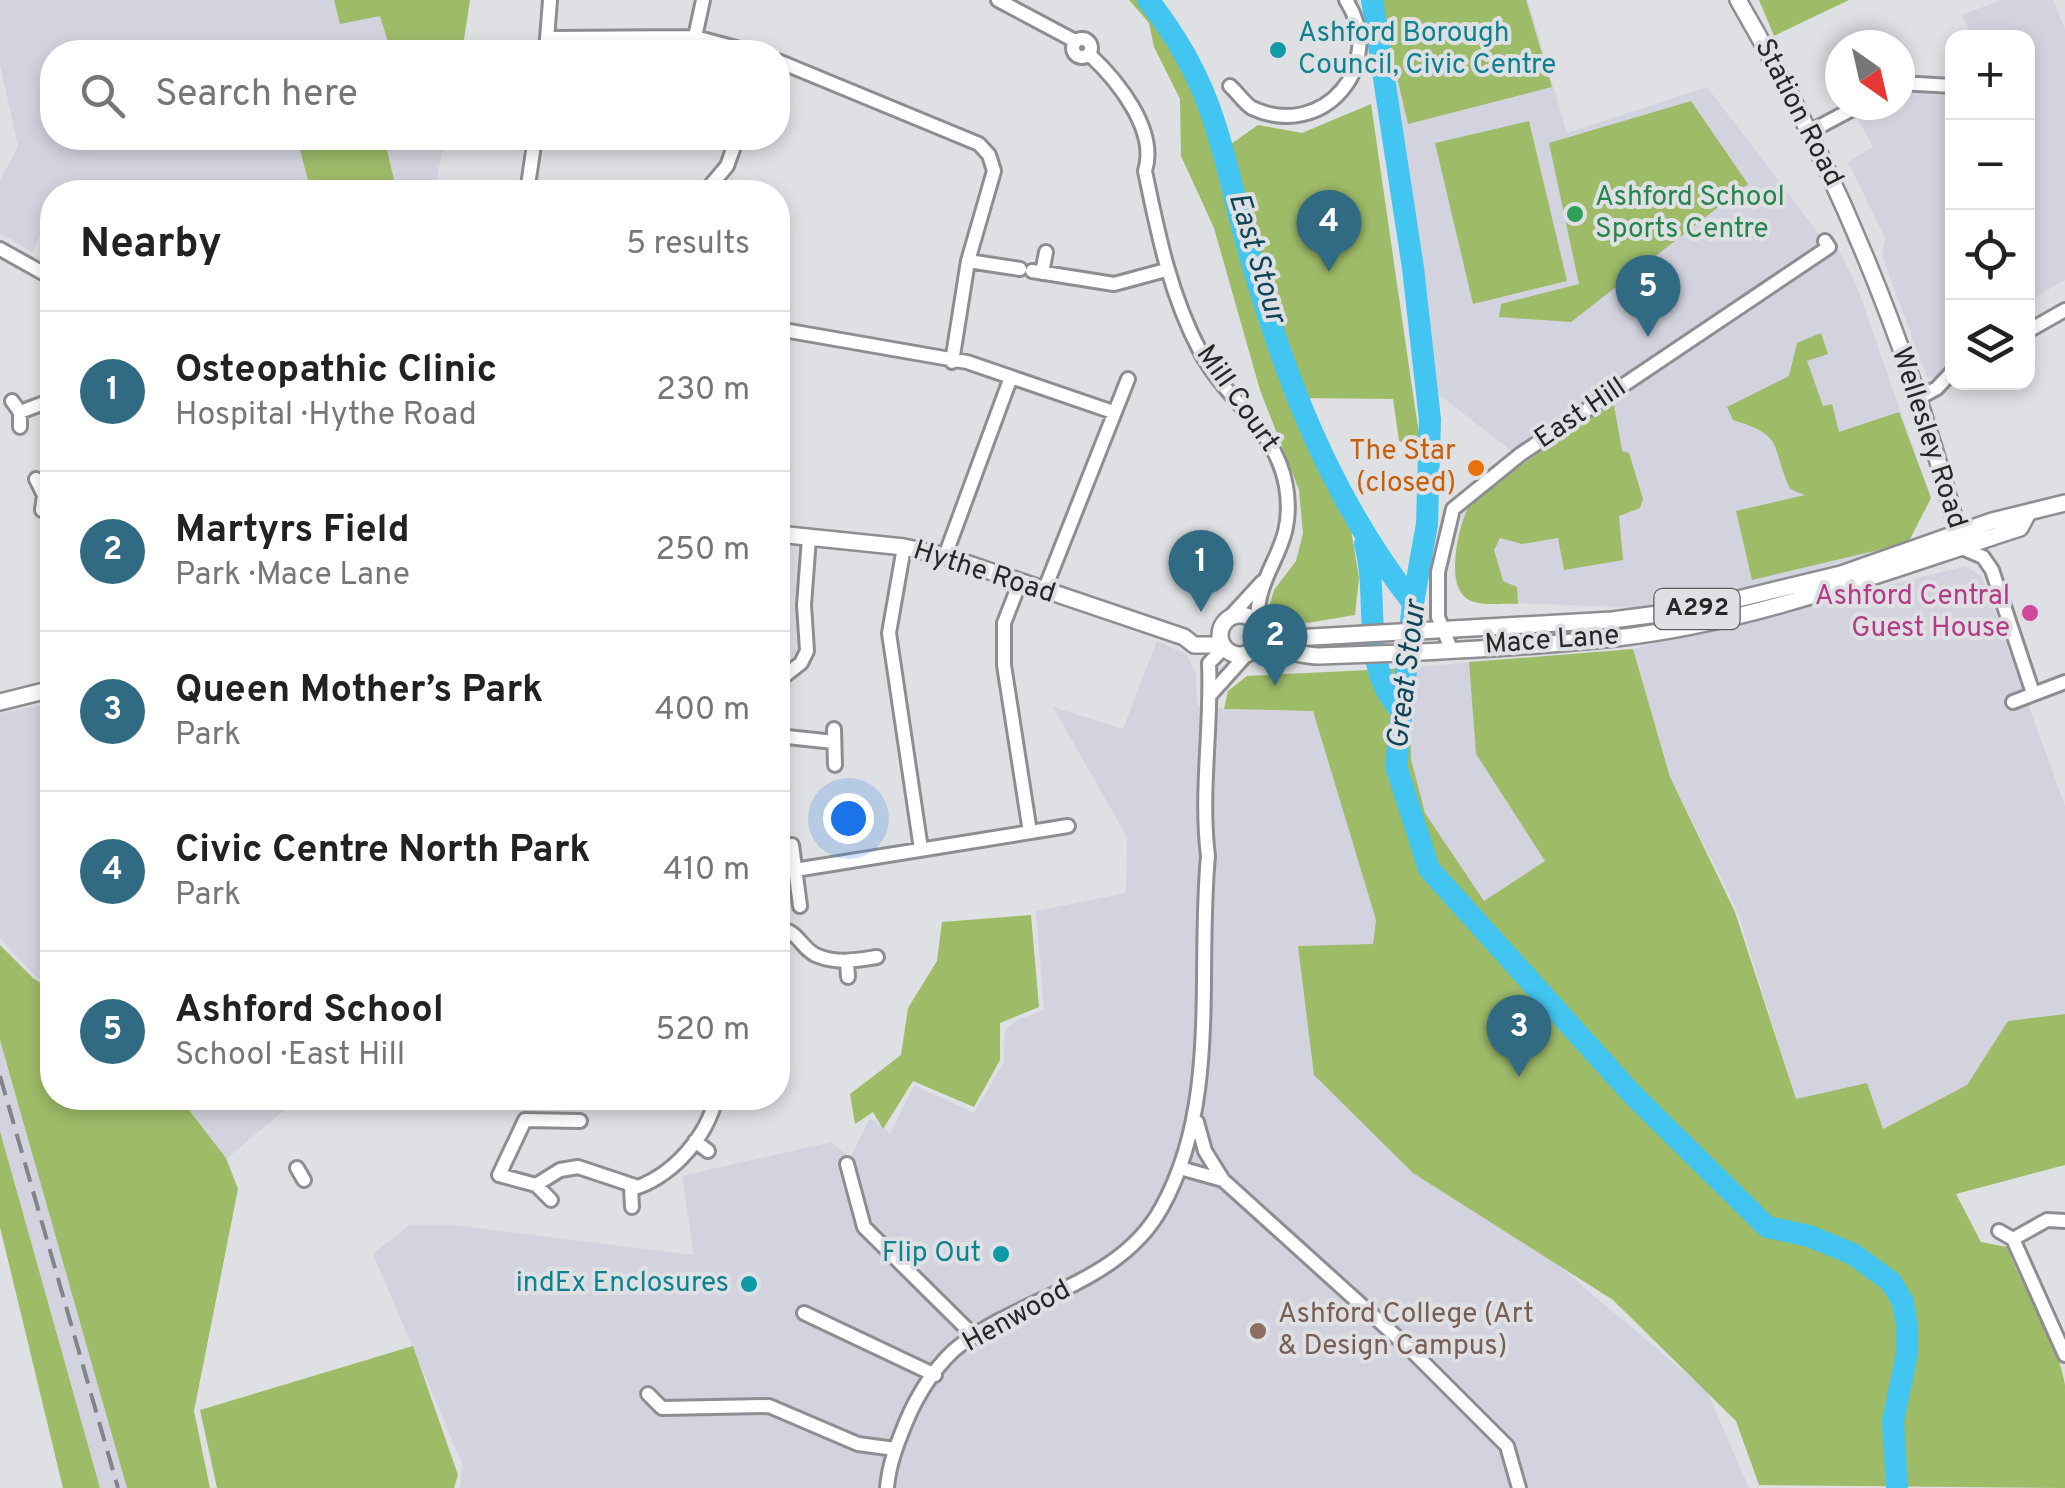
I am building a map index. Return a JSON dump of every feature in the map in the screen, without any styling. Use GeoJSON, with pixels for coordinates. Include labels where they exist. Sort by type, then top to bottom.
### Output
{"type":"FeatureCollection","features":[{"type":"Feature","properties":{"kind":"main road","name":"Station Road"},"geometry":{"type":"LineString","coordinates":[[1738,0],[1811,130],[1853,228]]}},
{"type":"Feature","properties":{"kind":"main road","name":"Wellesley Road"},"geometry":{"type":"LineString","coordinates":[[1853,228],[1918,400],[1961,540]]}},
{"type":"Feature","properties":{"kind":"main road","name":"A292"},"geometry":{"type":"LineString","coordinates":[[1961,540],[2007,516],[2027,515],[2065,503]]}},
{"type":"Feature","properties":{"kind":"main road","name":"Hythe Road"},"geometry":{"type":"LineString","coordinates":[[790,536],[904,546],[944,556],[1189,641],[1224,634]]}},
{"type":"Feature","properties":{"kind":"main road","name":"Mace Lane"},"geometry":{"type":"LineString","coordinates":[[1961,540],[1848,587],[1692,627],[1611,638],[1313,656],[1268,648],[1234,655],[1224,634],[1248,616],[1259,627],[1294,638],[1612,620],[1697,610],[1961,540]]}},
{"type":"Feature","properties":{"kind":"main road"},"geometry":{"type":"LineString","coordinates":[[1249,653],[1259,627]]}},
{"type":"Feature","properties":{"kind":"main road"},"geometry":{"type":"LineString","coordinates":[[0,702],[40,692]]}},
{"type":"Feature","properties":{"kind":"street"},"geometry":{"type":"LineString","coordinates":[[548,40],[550,0]]}},
{"type":"Feature","properties":{"kind":"street"},"geometry":{"type":"LineString","coordinates":[[695,37],[703,0]]}},
{"type":"Feature","properties":{"kind":"street","name":"Mill Court"},"geometry":{"type":"LineString","coordinates":[[998,0],[1075,42],[1075,54],[1089,54],[1122,91],[1143,134],[1149,157],[1145,171],[1166,270],[1208,364],[1249,412],[1281,463],[1290,520],[1282,551],[1224,634]]}},
{"type":"Feature","properties":{"kind":"street"},"geometry":{"type":"LineString","coordinates":[[1230,86],[1250,107],[1283,116],[1302,116],[1329,104],[1353,78],[1359,58],[1361,36],[1346,0]]}},
{"type":"Feature","properties":{"kind":"street"},"geometry":{"type":"LineString","coordinates":[[640,40],[706,40]]}},
{"type":"Feature","properties":{"kind":"street"},"geometry":{"type":"LineString","coordinates":[[790,66],[979,144],[994,171],[968,260],[952,362]]}},
{"type":"Feature","properties":{"kind":"street"},"geometry":{"type":"LineString","coordinates":[[1915,80],[1945,85]]}},
{"type":"Feature","properties":{"kind":"street"},"geometry":{"type":"LineString","coordinates":[[1811,130],[1831,120]]}},
{"type":"Feature","properties":{"kind":"street"},"geometry":{"type":"LineString","coordinates":[[529,180],[533,150]]}},
{"type":"Feature","properties":{"kind":"street"},"geometry":{"type":"LineString","coordinates":[[715,180],[727,166],[733,150]]}},
{"type":"Feature","properties":{"kind":"street","name":"East Hill"},"geometry":{"type":"LineString","coordinates":[[1452,649],[1433,629],[1442,540],[1454,508],[1471,491],[1703,328],[1830,244]]}},
{"type":"Feature","properties":{"kind":"street"},"geometry":{"type":"LineString","coordinates":[[0,249],[40,271]]}},
{"type":"Feature","properties":{"kind":"street"},"geometry":{"type":"LineString","coordinates":[[1032,271],[1046,252]]}},
{"type":"Feature","properties":{"kind":"street"},"geometry":{"type":"LineString","coordinates":[[968,260],[1114,284],[1166,270]]}},
{"type":"Feature","properties":{"kind":"street"},"geometry":{"type":"LineString","coordinates":[[2035,327],[2065,310]]}},
{"type":"Feature","properties":{"kind":"street"},"geometry":{"type":"LineString","coordinates":[[790,331],[967,362],[1112,412]]}},
{"type":"Feature","properties":{"kind":"street"},"geometry":{"type":"LineString","coordinates":[[944,556],[1012,376]]}},
{"type":"Feature","properties":{"kind":"street"},"geometry":{"type":"LineString","coordinates":[[1044,592],[1128,379]]}},
{"type":"Feature","properties":{"kind":"street"},"geometry":{"type":"LineString","coordinates":[[1918,400],[1945,380]]}},
{"type":"Feature","properties":{"kind":"street"},"geometry":{"type":"LineString","coordinates":[[20,427],[16,406],[40,402]]}},
{"type":"Feature","properties":{"kind":"street"},"geometry":{"type":"LineString","coordinates":[[36,479],[40,484]]}},
{"type":"Feature","properties":{"kind":"street"},"geometry":{"type":"LineString","coordinates":[[790,672],[807,651],[804,605],[808,538]]}},
{"type":"Feature","properties":{"kind":"street","name":"Wellesley Road"},"geometry":{"type":"LineString","coordinates":[[1961,540],[1983,557],[1992,570],[2033,693]]}},
{"type":"Feature","properties":{"kind":"street"},"geometry":{"type":"LineString","coordinates":[[904,546],[889,633],[921,849]]}},
{"type":"Feature","properties":{"kind":"street"},"geometry":{"type":"LineString","coordinates":[[1020,582],[1004,623],[1004,664],[1030,832]]}},
{"type":"Feature","properties":{"kind":"street","name":"Mill Court"},"geometry":{"type":"LineString","coordinates":[[1259,627],[1262,582]]}},
{"type":"Feature","properties":{"kind":"street"},"geometry":{"type":"LineString","coordinates":[[1189,641],[1208,663],[1224,634]]}},
{"type":"Feature","properties":{"kind":"street"},"geometry":{"type":"LineString","coordinates":[[1212,694],[1249,653]]}},
{"type":"Feature","properties":{"kind":"street","name":"Henwood"},"geometry":{"type":"LineString","coordinates":[[887,1488],[895,1448],[916,1398],[962,1344],[1082,1281],[1122,1252],[1160,1212],[1180,1168],[1196,1119],[1212,694],[1208,663]]}},
{"type":"Feature","properties":{"kind":"street"},"geometry":{"type":"LineString","coordinates":[[2014,702],[2065,682]]}},
{"type":"Feature","properties":{"kind":"street"},"geometry":{"type":"LineString","coordinates":[[790,736],[834,735],[835,765]]}},
{"type":"Feature","properties":{"kind":"street"},"geometry":{"type":"LineString","coordinates":[[795,870],[1030,832],[1063,831]]}},
{"type":"Feature","properties":{"kind":"street"},"geometry":{"type":"LineString","coordinates":[[792,845],[800,906]]}},
{"type":"Feature","properties":{"kind":"street"},"geometry":{"type":"LineString","coordinates":[[790,933],[819,956],[847,962],[877,957]]}},
{"type":"Feature","properties":{"kind":"street"},"geometry":{"type":"LineString","coordinates":[[847,962],[848,977]]}},
{"type":"Feature","properties":{"kind":"street"},"geometry":{"type":"LineString","coordinates":[[580,1121],[525,1120],[499,1175],[526,1186],[536,1185],[560,1170],[578,1167],[631,1188],[650,1182],[695,1141],[706,1128],[712,1110]]}},
{"type":"Feature","properties":{"kind":"street","name":"Henwood"},"geometry":{"type":"LineString","coordinates":[[1196,1119],[1205,1151],[1223,1180],[1410,1348],[1507,1446],[1519,1488]]}},
{"type":"Feature","properties":{"kind":"street"},"geometry":{"type":"LineString","coordinates":[[695,1141],[708,1152]]}},
{"type":"Feature","properties":{"kind":"street"},"geometry":{"type":"LineString","coordinates":[[847,1164],[864,1228],[974,1336]]}},
{"type":"Feature","properties":{"kind":"street","name":"Henwood"},"geometry":{"type":"LineString","coordinates":[[1180,1168],[1223,1180]]}},
{"type":"Feature","properties":{"kind":"street"},"geometry":{"type":"LineString","coordinates":[[536,1185],[551,1200]]}},
{"type":"Feature","properties":{"kind":"street"},"geometry":{"type":"LineString","coordinates":[[631,1188],[632,1208]]}},
{"type":"Feature","properties":{"kind":"street"},"geometry":{"type":"LineString","coordinates":[[2012,1238],[2047,1220],[2065,1221]]}},
{"type":"Feature","properties":{"kind":"street"},"geometry":{"type":"LineString","coordinates":[[1999,1231],[2012,1238],[2065,1355]]}},
{"type":"Feature","properties":{"kind":"street"},"geometry":{"type":"LineString","coordinates":[[804,1312],[934,1375]]}},
{"type":"Feature","properties":{"kind":"street"},"geometry":{"type":"LineString","coordinates":[[648,1394],[662,1408],[769,1406],[858,1444],[895,1448]]}},
{"type":"Feature","properties":{"kind":"shaded area"},"geometry":{"type":"Polygon","coordinates":[[[0,0],[470,0],[464,40],[40,40],[40,150],[443,150],[436,180],[40,180],[40,236],[32,252],[0,233],[0,180],[18,147],[0,64],[0,0]]]}},
{"type":"Feature","properties":{"kind":"shaded area"},"geometry":{"type":"Polygon","coordinates":[[[1373,0],[1528,0],[1567,133],[1707,87],[1829,247],[1839,250],[1857,287],[1931,498],[1908,543],[1752,588],[1637,608],[1471,601],[1458,590],[1454,576],[1462,515],[1472,501],[1526,462],[1429,387],[1373,0]]]}},
{"type":"Feature","properties":{"kind":"shaded area"},"geometry":{"type":"Polygon","coordinates":[[[2001,0],[2053,0],[2065,29],[2065,280],[2035,297],[2035,30],[1969,30],[1962,15],[2001,0]]]}},
{"type":"Feature","properties":{"kind":"shaded area"},"geometry":{"type":"Polygon","coordinates":[[[1915,91],[1945,94],[1945,371],[1938,378],[1927,377],[1882,256],[1885,238],[1848,162],[1873,147],[1859,120],[1915,120],[1915,91]]]}},
{"type":"Feature","properties":{"kind":"shaded area"},"geometry":{"type":"Polygon","coordinates":[[[1966,566],[1982,577],[2065,806],[2065,1014],[2008,1021],[1967,1085],[1882,1129],[1796,1099],[1736,908],[1670,777],[1633,649],[1966,566]]]}},
{"type":"Feature","properties":{"kind":"shaded area"},"geometry":{"type":"Polygon","coordinates":[[[1157,641],[1186,654],[1196,673],[1197,705],[1234,710],[1313,711],[1376,920],[1373,944],[1299,946],[1319,1082],[1472,1193],[1707,1391],[1749,1488],[460,1488],[462,1463],[373,1254],[409,1225],[454,1225],[694,1255],[682,1176],[831,1142],[850,1158],[870,1118],[890,1134],[914,1085],[974,1113],[1004,1062],[1005,1030],[1044,1010],[1036,911],[1126,893],[1127,837],[1053,707],[1123,729],[1157,641]]]}},
{"type":"Feature","properties":{"kind":"shaded area"},"geometry":{"type":"Polygon","coordinates":[[[1469,662],[1476,754],[1545,861],[1483,902],[1425,813],[1411,759],[1409,668],[1469,662]]]}},
{"type":"Feature","properties":{"kind":"shaded area"},"geometry":{"type":"Polygon","coordinates":[[[40,706],[40,980],[0,938],[0,713],[40,706]]]}},
{"type":"Feature","properties":{"kind":"shaded area"},"geometry":{"type":"Polygon","coordinates":[[[0,1040],[127,1488],[100,1488],[0,1131],[0,1040]]]}},
{"type":"Feature","properties":{"kind":"shaded area"},"geometry":{"type":"Polygon","coordinates":[[[191,1110],[285,1110],[226,1159],[191,1110]]]}},
{"type":"Feature","properties":{"kind":"green space"},"geometry":{"type":"Polygon","coordinates":[[[334,0],[470,0],[464,40],[387,40],[380,16],[340,24],[334,0]]]}},
{"type":"Feature","properties":{"kind":"green space"},"geometry":{"type":"Polygon","coordinates":[[[1129,0],[1146,0],[1196,69],[1215,117],[1284,376],[1332,497],[1350,523],[1359,578],[1355,615],[1307,623],[1277,619],[1269,607],[1274,590],[1296,561],[1303,533],[1299,490],[1260,390],[1214,228],[1181,156],[1180,99],[1154,47],[1149,23],[1129,0]]]}},
{"type":"Feature","properties":{"kind":"green space"},"geometry":{"type":"Polygon","coordinates":[[[1379,0],[1526,0],[1552,87],[1408,124],[1379,0]]]}},
{"type":"Feature","properties":{"kind":"green space"},"geometry":{"type":"Polygon","coordinates":[[[1759,0],[1849,0],[1774,36],[1759,0]]]}},
{"type":"Feature","properties":{"kind":"green space"},"geometry":{"type":"Polygon","coordinates":[[[1691,101],[1748,184],[1571,322],[1499,317],[1501,304],[1579,284],[1549,143],[1691,101]]]}},
{"type":"Feature","properties":{"kind":"green space"},"geometry":{"type":"Polygon","coordinates":[[[1371,104],[1422,450],[1399,441],[1393,399],[1298,398],[1228,146],[1258,125],[1302,133],[1371,104]]]}},
{"type":"Feature","properties":{"kind":"green space"},"geometry":{"type":"Polygon","coordinates":[[[1529,121],[1567,281],[1473,304],[1435,143],[1529,121]]]}},
{"type":"Feature","properties":{"kind":"green space"},"geometry":{"type":"Polygon","coordinates":[[[300,150],[387,150],[394,180],[308,180],[300,150]]]}},
{"type":"Feature","properties":{"kind":"green space"},"geometry":{"type":"Polygon","coordinates":[[[1821,333],[1828,354],[1807,361],[1823,406],[1832,404],[1839,432],[1899,412],[1931,498],[1908,543],[1752,580],[1736,511],[1805,495],[1790,489],[1769,437],[1733,420],[1727,407],[1789,376],[1797,343],[1821,333]]]}},
{"type":"Feature","properties":{"kind":"green space"},"geometry":{"type":"Polygon","coordinates":[[[1609,402],[1614,405],[1622,451],[1629,453],[1643,499],[1640,508],[1619,516],[1623,560],[1564,570],[1558,538],[1522,544],[1500,538],[1494,550],[1503,581],[1517,587],[1518,604],[1471,601],[1462,594],[1455,569],[1458,538],[1472,501],[1609,402]]]}},
{"type":"Feature","properties":{"kind":"green space"},"geometry":{"type":"Polygon","coordinates":[[[1633,649],[1670,777],[1735,912],[1796,1099],[1867,1083],[1883,1129],[1967,1085],[2008,1021],[2065,1014],[2065,1165],[1956,1194],[1981,1242],[2007,1247],[2055,1350],[2065,1385],[2065,1488],[1759,1485],[1736,1421],[1613,1300],[1413,1173],[1314,1075],[1298,946],[1373,944],[1376,920],[1313,711],[1224,709],[1228,691],[1247,676],[1409,668],[1411,759],[1425,813],[1484,901],[1545,861],[1476,754],[1469,662],[1633,649]]]}},
{"type":"Feature","properties":{"kind":"green space"},"geometry":{"type":"Polygon","coordinates":[[[1031,915],[1039,1007],[1000,1023],[1000,1060],[974,1107],[913,1081],[883,1129],[873,1112],[855,1124],[850,1094],[901,1055],[908,1008],[937,961],[942,922],[1031,915]]]}},
{"type":"Feature","properties":{"kind":"green space"},"geometry":{"type":"Polygon","coordinates":[[[0,945],[40,982],[40,1110],[189,1110],[226,1158],[238,1189],[194,1411],[210,1488],[127,1488],[0,1040],[0,945]]]}},
{"type":"Feature","properties":{"kind":"green space"},"geometry":{"type":"Polygon","coordinates":[[[0,1131],[100,1488],[63,1488],[0,1227],[0,1131]]]}},
{"type":"Feature","properties":{"kind":"green space"},"geometry":{"type":"Polygon","coordinates":[[[413,1346],[458,1475],[454,1488],[217,1488],[200,1410],[413,1346]]]}},
{"type":"Feature","properties":{"kind":"waterway","name":"East Stour"},"geometry":{"type":"LineString","coordinates":[[1148,0],[1188,60],[1202,89],[1276,340],[1312,433],[1357,520],[1413,603]]}},
{"type":"Feature","properties":{"kind":"waterway","name":"Great Stour"},"geometry":{"type":"LineString","coordinates":[[1372,0],[1413,268],[1430,420],[1427,524],[1413,603],[1396,766],[1429,869],[1632,1094],[1767,1227],[1809,1236],[1853,1254],[1891,1282],[1903,1302],[1907,1326],[1907,1354],[1893,1421],[1897,1488]]}},
{"type":"Feature","properties":{"kind":"waterway","name":"East Stour"},"geometry":{"type":"LineString","coordinates":[[1365,544],[1375,654],[1380,675],[1402,711]]}},
{"type":"Feature","properties":{"kind":"railway"},"geometry":{"type":"LineString","coordinates":[[0,1076],[118,1488]]}},
{"type":"Feature","properties":{"kind":"place","name":"Ashford Borough Council, Civic Centre"},"geometry":{"type":"Point","coordinates":[1278,50]}},
{"type":"Feature","properties":{"kind":"place","name":"Ashford School Sports Centre"},"geometry":{"type":"Point","coordinates":[1575,214]}},
{"type":"Feature","properties":{"kind":"place","name":"Civic Centre North Park"},"geometry":{"type":"Point","coordinates":[1329,272]}},
{"type":"Feature","properties":{"kind":"place","name":"Ashford School"},"geometry":{"type":"Point","coordinates":[1648,337]}},
{"type":"Feature","properties":{"kind":"place","name":"The Star (closed)"},"geometry":{"type":"Point","coordinates":[1476,468]}},
{"type":"Feature","properties":{"kind":"place","name":"Osteopathic Clinic"},"geometry":{"type":"Point","coordinates":[1201,612]}},
{"type":"Feature","properties":{"kind":"place","name":"Ashford Central Guest House"},"geometry":{"type":"Point","coordinates":[2030,613]}},
{"type":"Feature","properties":{"kind":"place","name":"Martyrs Field"},"geometry":{"type":"Point","coordinates":[1275,686]}},
{"type":"Feature","properties":{"kind":"place","name":"Queen Mother’s Park"},"geometry":{"type":"Point","coordinates":[1519,1077]}},
{"type":"Feature","properties":{"kind":"place","name":"Flip Out"},"geometry":{"type":"Point","coordinates":[1001,1254]}},
{"type":"Feature","properties":{"kind":"place","name":"indEx Enclosures"},"geometry":{"type":"Point","coordinates":[749,1284]}},
{"type":"Feature","properties":{"kind":"place","name":"Ashford College (Art & Design Campus)"},"geometry":{"type":"Point","coordinates":[1258,1331]}}]}
